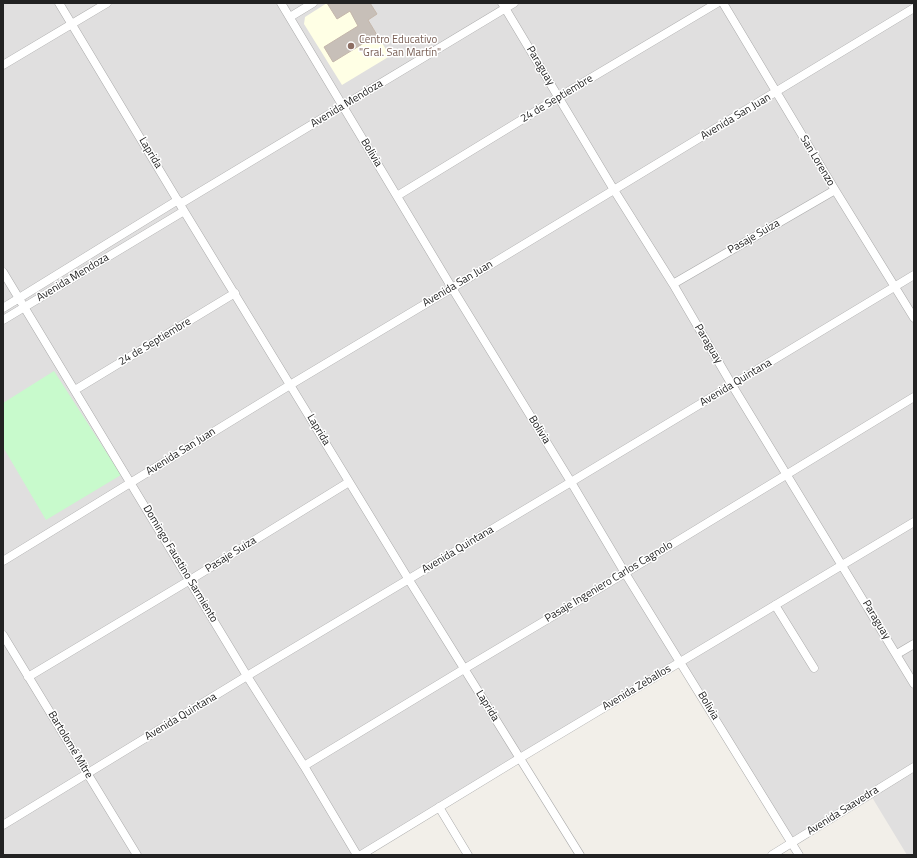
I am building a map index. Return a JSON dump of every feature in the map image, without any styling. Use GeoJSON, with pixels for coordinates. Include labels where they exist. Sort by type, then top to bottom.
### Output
{"type":"FeatureCollection","features":[{"type":"Feature","properties":{"kind":"street","name":"Laprida"},"geometry":{"type":"LineString","coordinates":[[59,3],[409,580],[580,855]]}},
{"type":"Feature","properties":{"kind":"street"},"geometry":{"type":"LineString","coordinates":[[3,65],[107,3]]}},
{"type":"Feature","properties":{"kind":"street","name":"Bolivia"},"geometry":{"type":"LineString","coordinates":[[281,3],[452,288],[572,482],[625,573],[799,855]]}},
{"type":"Feature","properties":{"kind":"street"},"geometry":{"type":"LineString","coordinates":[[290,17],[313,3]]}},
{"type":"Feature","properties":{"kind":"street","name":"Avenida Mendoza"},"geometry":{"type":"LineString","coordinates":[[3,308],[181,205],[504,6],[514,3]]}},
{"type":"Feature","properties":{"kind":"street","name":"24 de Septiembre"},"geometry":{"type":"LineString","coordinates":[[397,196],[717,3]]}},
{"type":"Feature","properties":{"kind":"street","name":"San Lorenzo"},"geometry":{"type":"LineString","coordinates":[[723,3],[776,93],[914,318]]}},
{"type":"Feature","properties":{"kind":"street","name":"Paraguay"},"geometry":{"type":"LineString","coordinates":[[504,6],[914,684]]}},
{"type":"Feature","properties":{"kind":"street","name":"Avenida San Juan"},"geometry":{"type":"LineString","coordinates":[[3,561],[290,385],[776,93],[914,8]]}},
{"type":"Feature","properties":{"kind":"street","name":"Pasaje Suiza"},"geometry":{"type":"LineString","coordinates":[[673,284],[835,190]]}},
{"type":"Feature","properties":{"kind":"street","name":"Avenida Mendoza"},"geometry":{"type":"LineString","coordinates":[[3,320],[181,205]]}},
{"type":"Feature","properties":{"kind":"street","name":"Domingo Faustino Sarmiento"},"geometry":{"type":"LineString","coordinates":[[3,272],[357,855]]}},
{"type":"Feature","properties":{"kind":"street","name":"Avenida Quintana"},"geometry":{"type":"LineString","coordinates":[[3,825],[247,676],[914,275]]}},
{"type":"Feature","properties":{"kind":"street","name":"24 de Septiembre"},"geometry":{"type":"LineString","coordinates":[[75,390],[235,293]]}},
{"type":"Feature","properties":{"kind":"street","name":"Pasaje Ingeniero Carlos Cagnolo"},"geometry":{"type":"LineString","coordinates":[[304,766],[625,573],[914,396]]}},
{"type":"Feature","properties":{"kind":"street","name":"Pasaje Suiza"},"geometry":{"type":"LineString","coordinates":[[28,677],[350,482]]}},
{"type":"Feature","properties":{"kind":"street","name":"Avenida Zeballos"},"geometry":{"type":"LineString","coordinates":[[362,855],[520,758],[914,522]]}},
{"type":"Feature","properties":{"kind":"street"},"geometry":{"type":"LineString","coordinates":[[775,605],[814,668]]}},
{"type":"Feature","properties":{"kind":"street","name":"Bartolomé Mitre"},"geometry":{"type":"LineString","coordinates":[[3,635],[136,855]]}},
{"type":"Feature","properties":{"kind":"street"},"geometry":{"type":"LineString","coordinates":[[896,654],[914,644]]}},
{"type":"Feature","properties":{"kind":"street","name":"Avenida Saavedra"},"geometry":{"type":"LineString","coordinates":[[772,855],[914,767]]}},
{"type":"Feature","properties":{"kind":"street"},"geometry":{"type":"LineString","coordinates":[[439,807],[468,855]]}},
{"type":"Feature","properties":{"kind":"shaded area"},"geometry":{"type":"Polygon","coordinates":[[[3,3],[914,3],[914,855],[907,855],[870,794],[791,843],[680,662],[361,855],[3,855],[3,3]]]}},
{"type":"Feature","properties":{"kind":"shaded area","name":"Centro Educativo \"Gral. San Martín\""},"geometry":{"type":"Polygon","coordinates":[[[327,3],[370,3],[377,14],[368,20],[390,56],[342,85],[304,24],[305,17],[327,3]]]}},
{"type":"Feature","properties":{"kind":"green space"},"geometry":{"type":"Polygon","coordinates":[[[54,371],[121,475],[46,520],[3,447],[3,403],[54,371]]]}},
{"type":"Feature","properties":{"kind":"building"},"geometry":{"type":"Polygon","coordinates":[[[327,3],[370,3],[377,14],[368,20],[377,35],[333,62],[324,47],[358,26],[350,11],[337,19],[327,3]]]}},
{"type":"Feature","properties":{"kind":"place","name":"Centro Educativo \"Gral. San Martín\""},"geometry":{"type":"Point","coordinates":[351,46]}}]}
